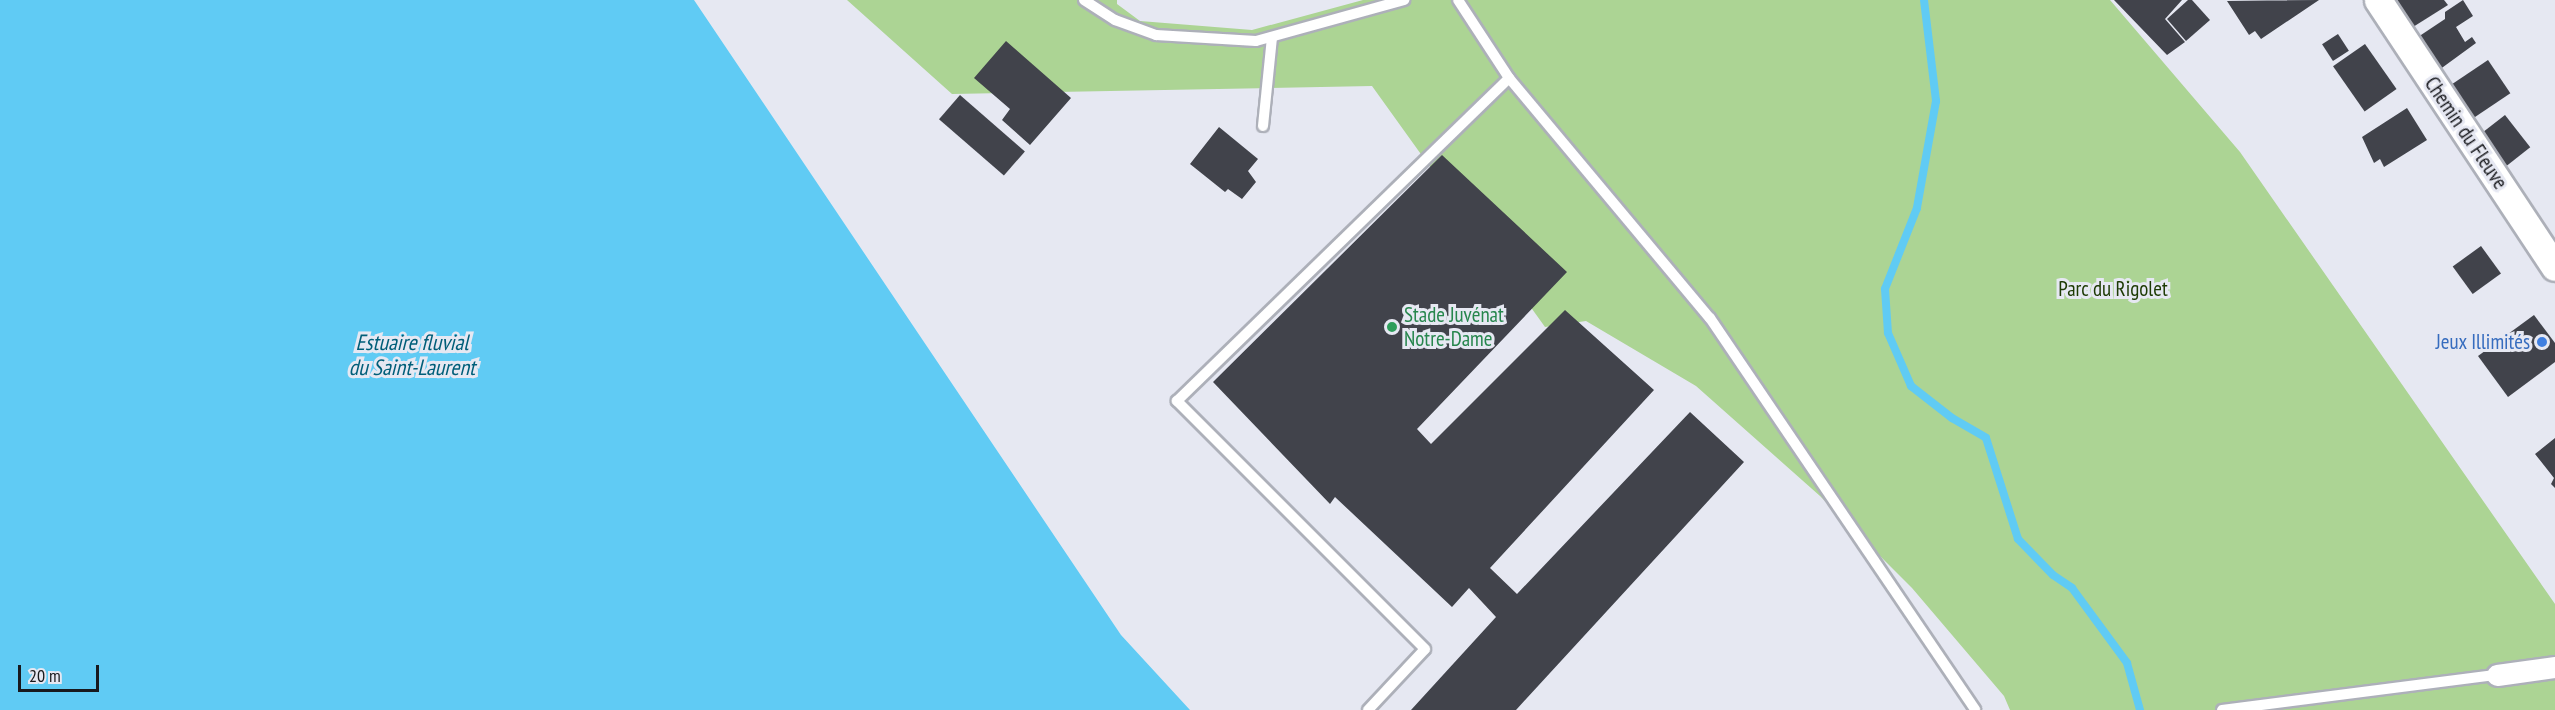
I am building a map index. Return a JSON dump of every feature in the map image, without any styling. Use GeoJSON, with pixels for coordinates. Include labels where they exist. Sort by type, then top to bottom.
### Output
{"type":"FeatureCollection","features":[{"type":"Feature","properties":{"kind":"street","name":"Chemin du Fleuve"},"geometry":{"type":"LineString","coordinates":[[2378,0],[2555,267]]}},
{"type":"Feature","properties":{"kind":"street"},"geometry":{"type":"LineString","coordinates":[[2497,675],[2555,668]]}},
{"type":"Feature","properties":{"kind":"lane"},"geometry":{"type":"LineString","coordinates":[[1084,0],[1114,20],[1156,35],[1256,41],[1404,0]]}},
{"type":"Feature","properties":{"kind":"lane"},"geometry":{"type":"LineString","coordinates":[[1458,0],[1509,78],[1710,318],[1975,710]]}},
{"type":"Feature","properties":{"kind":"lane"},"geometry":{"type":"LineString","coordinates":[[1263,126],[1272,37]]}},
{"type":"Feature","properties":{"kind":"lane"},"geometry":{"type":"LineString","coordinates":[[1368,710],[1425,649],[1177,401],[1509,78]]}},
{"type":"Feature","properties":{"kind":"lane"},"geometry":{"type":"LineString","coordinates":[[2222,710],[2272,706],[2497,675]]}},
{"type":"Feature","properties":{"kind":"green space","name":"Parc du Rigolet"},"geometry":{"type":"Polygon","coordinates":[[[847,0],[1117,0],[1117,4],[1140,21],[1252,30],[1363,0],[2110,0],[2240,152],[2555,604],[2555,710],[2010,710],[2004,696],[1912,588],[1820,496],[1696,386],[1586,321],[1545,327],[1372,86],[952,94],[847,0]]]}},
{"type":"Feature","properties":{"kind":"water","name":"Estuaire fluvial du Saint-Laurent"},"geometry":{"type":"Polygon","coordinates":[[[0,0],[694,0],[1121,635],[1190,710],[0,710],[0,0]]]}},
{"type":"Feature","properties":{"kind":"building"},"geometry":{"type":"Polygon","coordinates":[[[2114,0],[2182,0],[2165,19],[2185,42],[2167,55],[2114,0]]]}},
{"type":"Feature","properties":{"kind":"building"},"geometry":{"type":"Polygon","coordinates":[[[2188,0],[2192,0],[2210,20],[2186,41],[2167,19],[2188,0]]]}},
{"type":"Feature","properties":{"kind":"building"},"geometry":{"type":"Polygon","coordinates":[[[2319,0],[2261,39],[2255,31],[2249,35],[2227,1],[2319,0]]]}},
{"type":"Feature","properties":{"kind":"building"},"geometry":{"type":"Polygon","coordinates":[[[2397,0],[2444,0],[2448,5],[2413,27],[2397,0]]]}},
{"type":"Feature","properties":{"kind":"building"},"geometry":{"type":"Polygon","coordinates":[[[2463,0],[2473,16],[2456,27],[2465,42],[2472,37],[2476,43],[2439,70],[2418,37],[2445,19],[2445,12],[2463,0]]]}},
{"type":"Feature","properties":{"kind":"building"},"geometry":{"type":"Polygon","coordinates":[[[2338,34],[2349,51],[2333,61],[2322,44],[2338,34]]]}},
{"type":"Feature","properties":{"kind":"building"},"geometry":{"type":"Polygon","coordinates":[[[1006,41],[1071,98],[1030,145],[1002,120],[1010,109],[974,78],[1006,41]]]}},
{"type":"Feature","properties":{"kind":"building"},"geometry":{"type":"Polygon","coordinates":[[[2365,44],[2397,89],[2365,111],[2333,66],[2365,44]]]}},
{"type":"Feature","properties":{"kind":"building"},"geometry":{"type":"Polygon","coordinates":[[[2488,60],[2510,93],[2474,118],[2452,85],[2488,60]]]}},
{"type":"Feature","properties":{"kind":"building"},"geometry":{"type":"Polygon","coordinates":[[[960,95],[1025,151],[1004,176],[939,119],[960,95]]]}},
{"type":"Feature","properties":{"kind":"building"},"geometry":{"type":"Polygon","coordinates":[[[2407,108],[2427,140],[2384,167],[2380,159],[2374,163],[2362,137],[2407,108]]]}},
{"type":"Feature","properties":{"kind":"building"},"geometry":{"type":"Polygon","coordinates":[[[2505,115],[2530,147],[2506,166],[2481,134],[2505,115]]]}},
{"type":"Feature","properties":{"kind":"building"},"geometry":{"type":"Polygon","coordinates":[[[1219,127],[1258,159],[1248,171],[1256,182],[1242,199],[1228,189],[1225,192],[1190,164],[1219,127]]]}},
{"type":"Feature","properties":{"kind":"building"},"geometry":{"type":"Polygon","coordinates":[[[1442,155],[1567,272],[1417,429],[1431,444],[1565,310],[1654,390],[1490,568],[1517,594],[1690,412],[1744,462],[1516,710],[1411,710],[1496,617],[1469,588],[1452,607],[1335,497],[1330,504],[1213,382],[1442,155]]]}},
{"type":"Feature","properties":{"kind":"building"},"geometry":{"type":"Polygon","coordinates":[[[2481,246],[2501,274],[2473,294],[2453,267],[2481,246]]]}},
{"type":"Feature","properties":{"kind":"building"},"geometry":{"type":"Polygon","coordinates":[[[2534,315],[2555,343],[2555,362],[2508,397],[2478,356],[2534,315]]]}},
{"type":"Feature","properties":{"kind":"building"},"geometry":{"type":"Polygon","coordinates":[[[2555,438],[2555,488],[2551,484],[2554,478],[2535,454],[2555,438]]]}},
{"type":"Feature","properties":{"kind":"waterway"},"geometry":{"type":"LineString","coordinates":[[1924,0],[1936,101],[1917,208],[1885,289],[1888,333],[1911,386],[1952,418],[1986,438],[2018,539],[2053,575],[2072,588],[2127,663],[2140,710]]}},
{"type":"Feature","properties":{"kind":"place","name":"Stade Juvénat Notre-Dame"},"geometry":{"type":"Point","coordinates":[1392,327]}},
{"type":"Feature","properties":{"kind":"place","name":"Jeux Illimités"},"geometry":{"type":"Point","coordinates":[2542,342]}}]}
